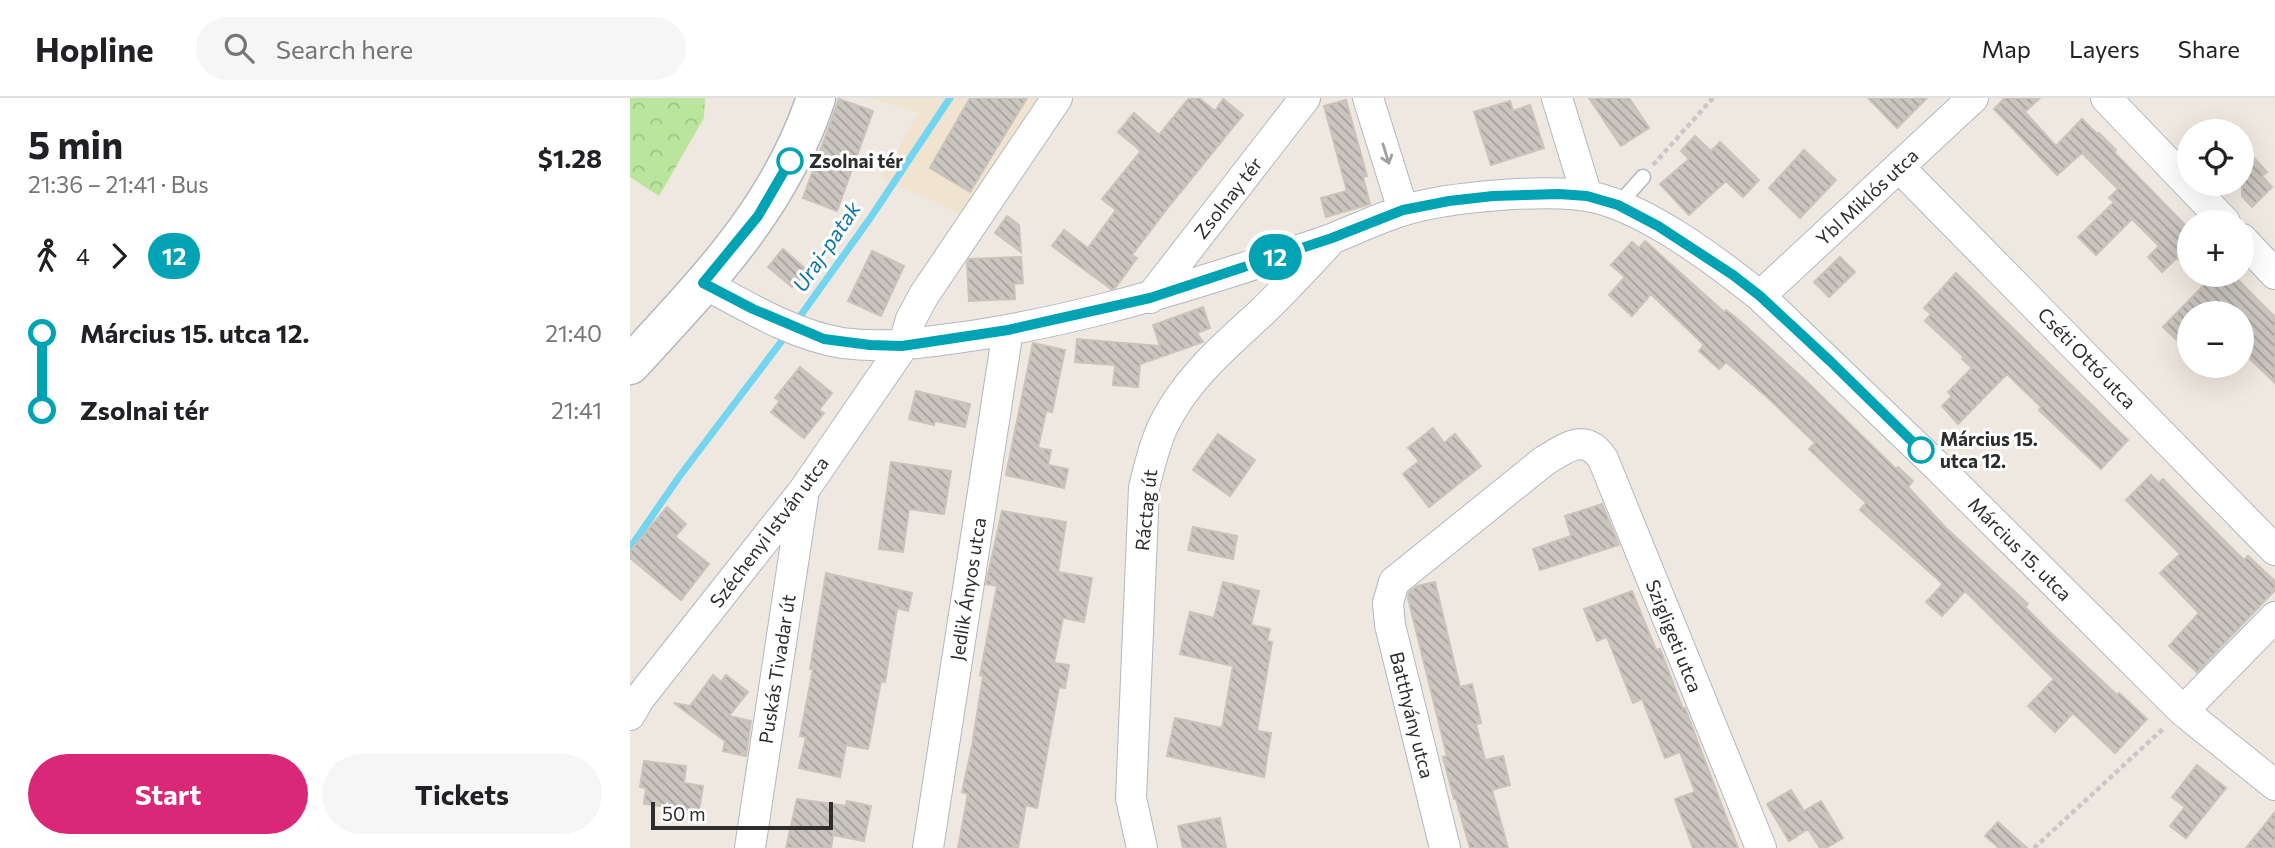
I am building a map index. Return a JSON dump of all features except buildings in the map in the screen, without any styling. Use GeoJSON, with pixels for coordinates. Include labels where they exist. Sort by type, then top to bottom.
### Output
{"type":"FeatureCollection","features":[{"type":"Feature","properties":{"kind":"street"},"geometry":{"type":"LineString","coordinates":[[630,365],[734,248],[770,198],[798,144],[816,98]]}},
{"type":"Feature","properties":{"kind":"street","name":"Széchenyi István utca"},"geometry":{"type":"LineString","coordinates":[[630,715],[639,699],[804,490],[902,346],[911,319],[924,295],[1057,98]]}},
{"type":"Feature","properties":{"kind":"street","name":"Zsolnay tér"},"geometry":{"type":"LineString","coordinates":[[1150,298],[1305,98]]}},
{"type":"Feature","properties":{"kind":"street"},"geometry":{"type":"LineString","coordinates":[[1368,98],[1403,210]]}},
{"type":"Feature","properties":{"kind":"street"},"geometry":{"type":"LineString","coordinates":[[1557,98],[1587,196]]}},
{"type":"Feature","properties":{"kind":"street","name":"Ybl Miklós utca"},"geometry":{"type":"LineString","coordinates":[[1760,296],[1973,98]]}},
{"type":"Feature","properties":{"kind":"street"},"geometry":{"type":"LineString","coordinates":[[2106,98],[2213,210]]}},
{"type":"Feature","properties":{"kind":"street","name":"Cséti Ottó utca"},"geometry":{"type":"LineString","coordinates":[[1899,167],[2275,550]]}},
{"type":"Feature","properties":{"kind":"street","name":"Március 15. utca"},"geometry":{"type":"LineString","coordinates":[[703,283],[806,333],[843,343],[902,346],[1008,330],[1150,298],[1332,238],[1403,210],[1493,196],[1548,194],[1587,196],[1618,205],[1658,226],[1760,296],[1940,468],[2183,711],[2275,785]]}},
{"type":"Feature","properties":{"kind":"street","name":"Ráctag út"},"geometry":{"type":"LineString","coordinates":[[1142,848],[1131,798],[1144,488],[1152,453],[1164,425],[1202,368],[1299,275],[1332,238]]}},
{"type":"Feature","properties":{"kind":"street"},"geometry":{"type":"LineString","coordinates":[[2254,252],[2275,274]]}},
{"type":"Feature","properties":{"kind":"street","name":"Jedlik Ányos utca"},"geometry":{"type":"LineString","coordinates":[[928,848],[1008,330]]}},
{"type":"Feature","properties":{"kind":"street","name":"Szigligeti utca"},"geometry":{"type":"LineString","coordinates":[[1394,582],[1544,461],[1571,446],[1585,443],[1596,448],[1603,459],[1761,848]]}},
{"type":"Feature","properties":{"kind":"street","name":"Puskás Tivadar út"},"geometry":{"type":"LineString","coordinates":[[750,848],[804,490]]}},
{"type":"Feature","properties":{"kind":"street","name":"Batthyány utca"},"geometry":{"type":"LineString","coordinates":[[1394,582],[1388,603],[1390,625],[1445,848]]}},
{"type":"Feature","properties":{"kind":"street"},"geometry":{"type":"LineString","coordinates":[[2183,711],[2275,617]]}},
{"type":"Feature","properties":{"kind":"lane"},"geometry":{"type":"LineString","coordinates":[[1618,205],[1643,177]]}},
{"type":"Feature","properties":{"kind":"path"},"geometry":{"type":"LineString","coordinates":[[1643,177],[1713,98]]}},
{"type":"Feature","properties":{"kind":"path"},"geometry":{"type":"LineString","coordinates":[[2034,848],[2183,711]]}},
{"type":"Feature","properties":{"kind":"shaded area"},"geometry":{"type":"Polygon","coordinates":[[[868,98],[1037,98],[964,215],[881,178],[919,112],[868,98]]]}},
{"type":"Feature","properties":{"kind":"green space"},"geometry":{"type":"Polygon","coordinates":[[[630,98],[705,98],[704,118],[659,196],[630,177],[630,98]]]}},
{"type":"Feature","properties":{"kind":"waterway","name":"Uraj-patak"},"geometry":{"type":"LineString","coordinates":[[796,322],[871,217],[950,98]]}},
{"type":"Feature","properties":{"kind":"waterway","name":"Uraj-patak"},"geometry":{"type":"LineString","coordinates":[[630,548],[679,477],[787,334]]}},
{"type":"Feature","properties":{"kind":"bus line","name":"12"},"geometry":{"type":"LineString","coordinates":[[790,161],[758,216],[703,283],[753,309],[824,339],[843,343],[902,346],[1008,330],[1150,298],[1332,238],[1403,210],[1493,196],[1587,196],[1618,205],[1658,226],[1733,275],[1760,296],[1830,361],[1921,450]]}},
{"type":"Feature","properties":{"kind":"place","name":"Zsolnai tér"},"geometry":{"type":"Point","coordinates":[790,161]}},
{"type":"Feature","properties":{"kind":"place","name":"Március 15. utca 12."},"geometry":{"type":"Point","coordinates":[1921,450]}}]}
